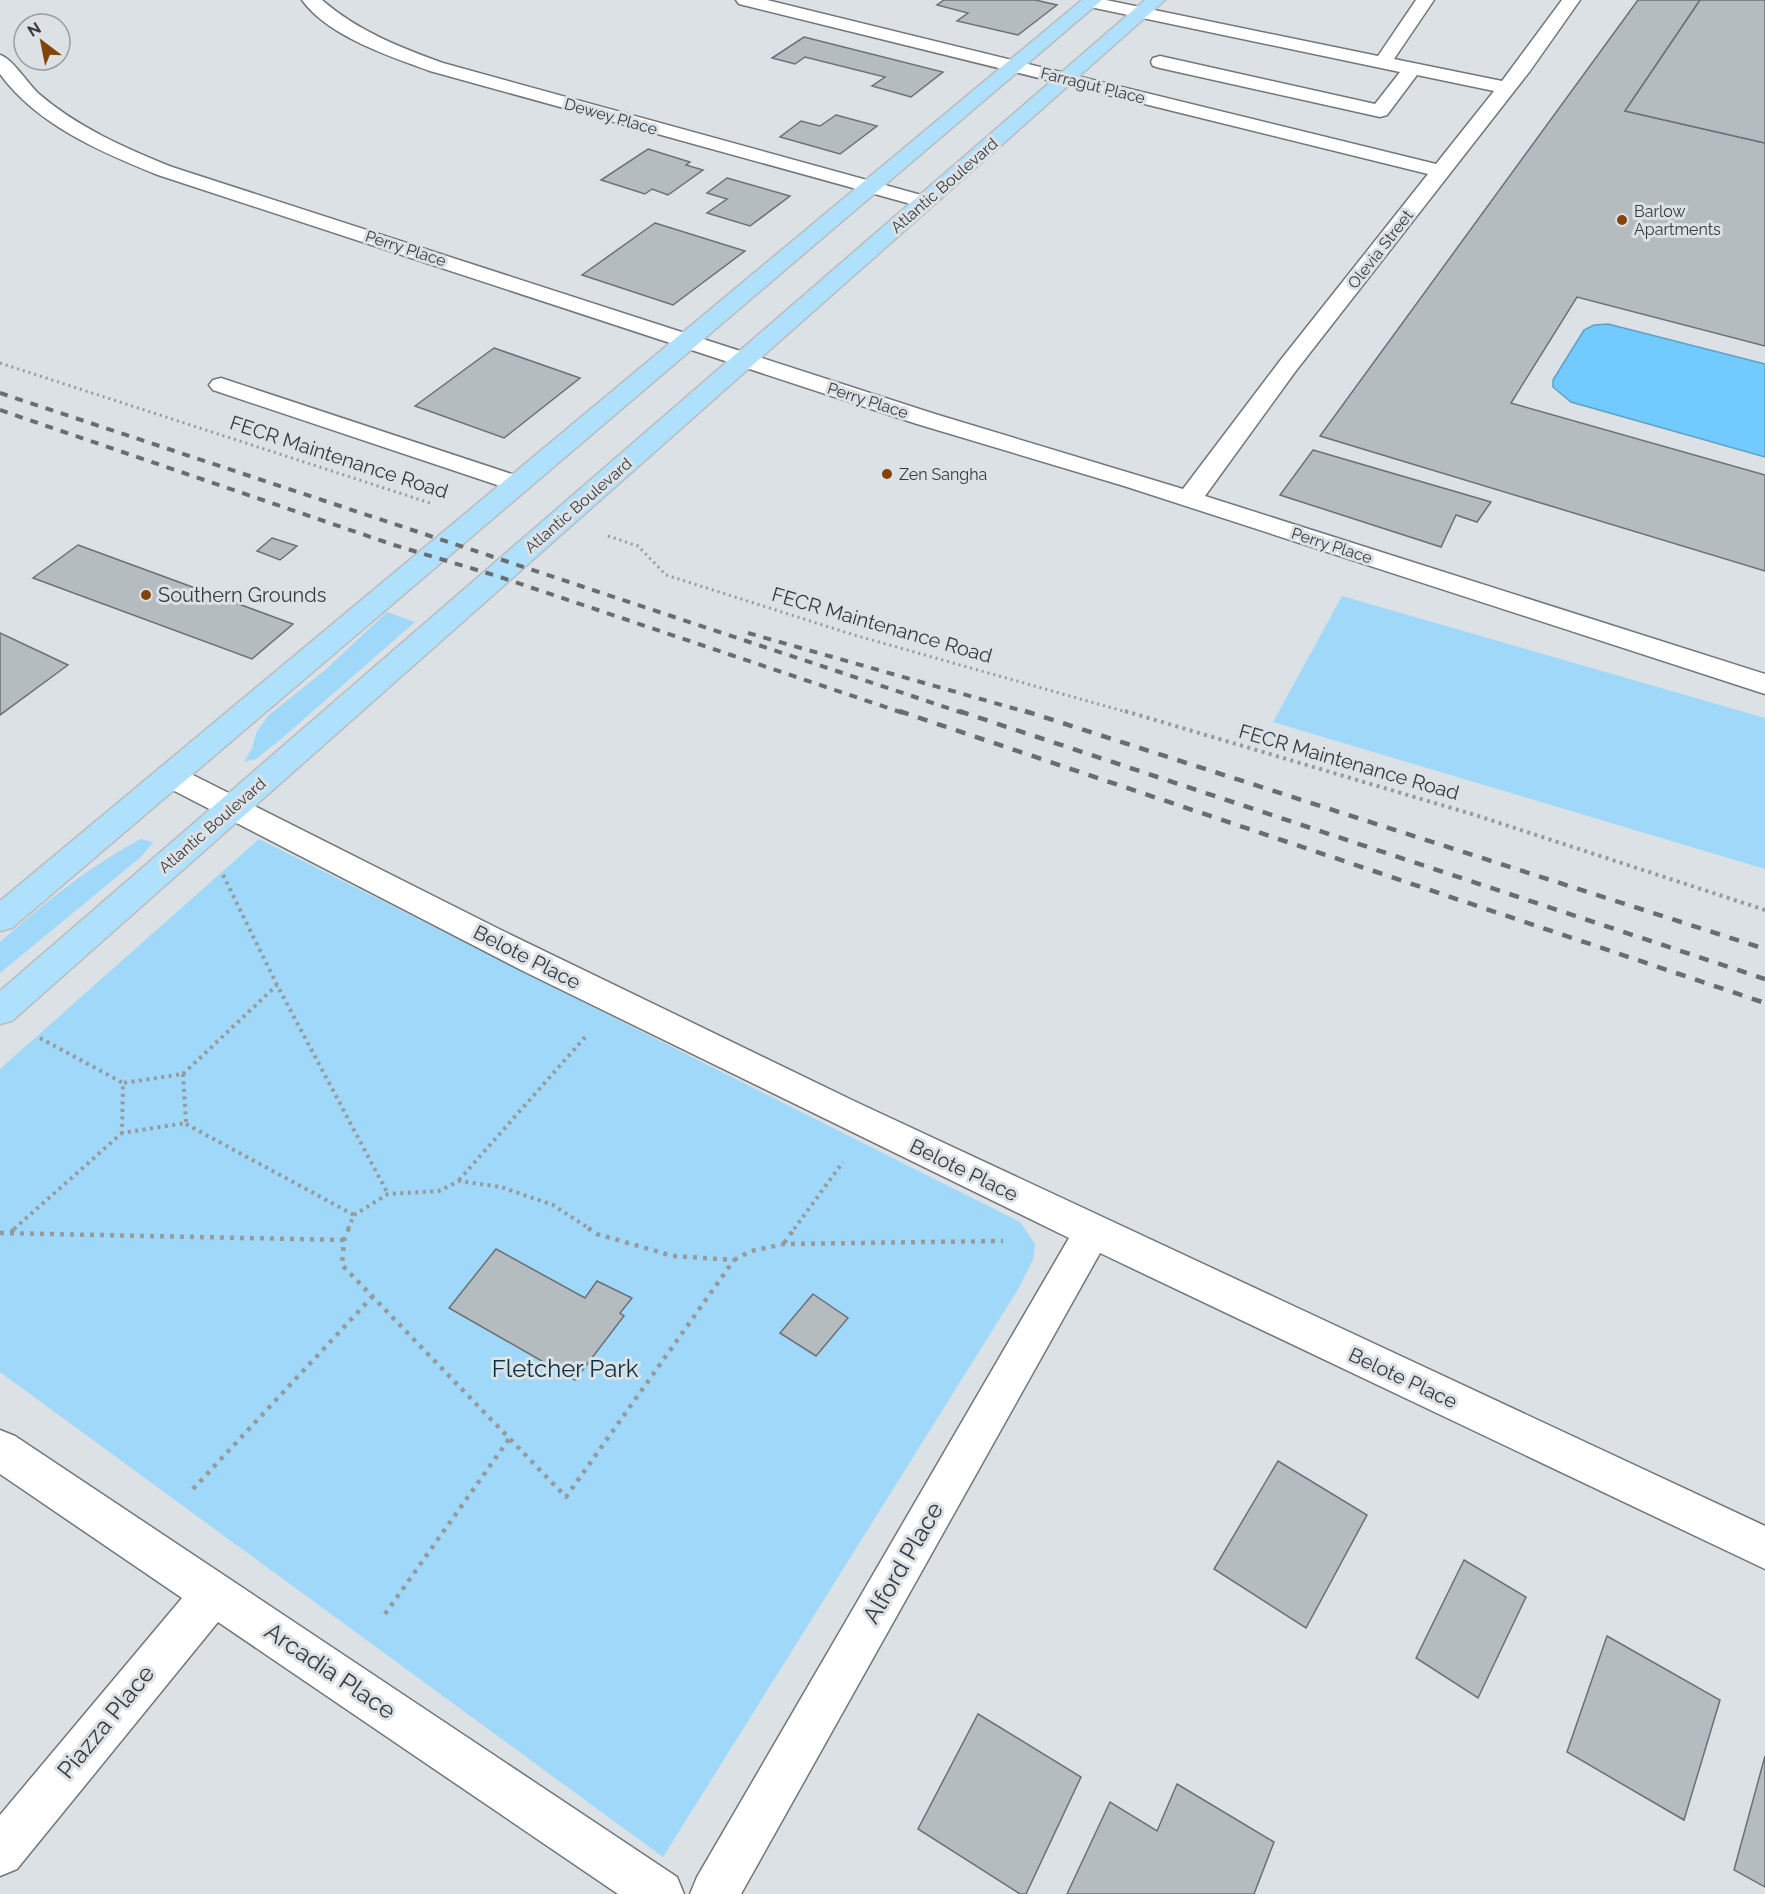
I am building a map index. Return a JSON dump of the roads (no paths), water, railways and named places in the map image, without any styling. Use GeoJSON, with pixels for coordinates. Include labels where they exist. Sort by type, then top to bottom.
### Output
{"type":"FeatureCollection","features":[{"type":"Feature","properties":{"kind":"main road"},"geometry":{"type":"LineString","coordinates":[[0,919],[1092,1]]}},
{"type":"Feature","properties":{"kind":"main road","name":"Atlantic Boulevard"},"geometry":{"type":"LineString","coordinates":[[0,1011],[1149,6]]}},
{"type":"Feature","properties":{"kind":"street","name":"Dewey Place"},"geometry":{"type":"LineString","coordinates":[[311,0],[356,34],[376,45],[435,66],[925,202]]}},
{"type":"Feature","properties":{"kind":"street","name":"Farragut Place"},"geometry":{"type":"LineString","coordinates":[[745,0],[1442,171]]}},
{"type":"Feature","properties":{"kind":"street"},"geometry":{"type":"LineString","coordinates":[[1382,63],[1425,0]]}},
{"type":"Feature","properties":{"kind":"street","name":"Olevia Street"},"geometry":{"type":"LineString","coordinates":[[1190,499],[1287,367],[1442,171],[1570,0]]}},
{"type":"Feature","properties":{"kind":"street"},"geometry":{"type":"LineString","coordinates":[[1092,1],[1149,6],[1199,24],[1506,88]]}},
{"type":"Feature","properties":{"kind":"street"},"geometry":{"type":"LineString","coordinates":[[1199,24],[1160,62],[1242,93],[1380,111],[1412,69]]}},
{"type":"Feature","properties":{"kind":"street","name":"Perry Place"},"geometry":{"type":"LineString","coordinates":[[0,61],[10,78],[32,99],[96,141],[165,171],[438,258],[686,342],[926,419],[1190,499],[1765,684]]}},
{"type":"Feature","properties":{"kind":"street"},"geometry":{"type":"LineString","coordinates":[[1218,117],[1242,93]]}},
{"type":"Feature","properties":{"kind":"street"},"geometry":{"type":"LineString","coordinates":[[221,385],[518,484]]}},
{"type":"Feature","properties":{"kind":"street","name":"Belote Place"},"geometry":{"type":"LineString","coordinates":[[170,776],[616,1001],[870,1125],[1765,1548]]}},
{"type":"Feature","properties":{"kind":"street","name":"Alford Place"},"geometry":{"type":"LineString","coordinates":[[714,1894],[1082,1227]]}},
{"type":"Feature","properties":{"kind":"street","name":"Arcadia Place"},"geometry":{"type":"LineString","coordinates":[[0,1450],[660,1894]]}},
{"type":"Feature","properties":{"kind":"street","name":"Piazza Place"},"geometry":{"type":"LineString","coordinates":[[0,1852],[214,1593]]}},
{"type":"Feature","properties":{"kind":"railway"},"geometry":{"type":"LineString","coordinates":[[0,393],[963,713]]}},
{"type":"Feature","properties":{"kind":"railway"},"geometry":{"type":"LineString","coordinates":[[0,410],[394,545],[497,576],[903,713]]}},
{"type":"Feature","properties":{"kind":"railway"},"geometry":{"type":"LineString","coordinates":[[748,633],[1030,713]]}},
{"type":"Feature","properties":{"kind":"railway"},"geometry":{"type":"LineString","coordinates":[[899,711],[1765,1003]]}},
{"type":"Feature","properties":{"kind":"railway"},"geometry":{"type":"LineString","coordinates":[[959,711],[1765,979]]}},
{"type":"Feature","properties":{"kind":"railway"},"geometry":{"type":"LineString","coordinates":[[1025,711],[1765,949]]}},
{"type":"Feature","properties":{"kind":"place","name":"Barlow Apartments"},"geometry":{"type":"Point","coordinates":[1622,220]}},
{"type":"Feature","properties":{"kind":"place","name":"Zen Sangha"},"geometry":{"type":"Point","coordinates":[887,474]}},
{"type":"Feature","properties":{"kind":"place","name":"Southern Grounds"},"geometry":{"type":"Point","coordinates":[146,595]}},
{"type":"Feature","properties":{"kind":"park label","name":"Fletcher Park"},"geometry":{"type":"Point","coordinates":[565,1369]}}]}
